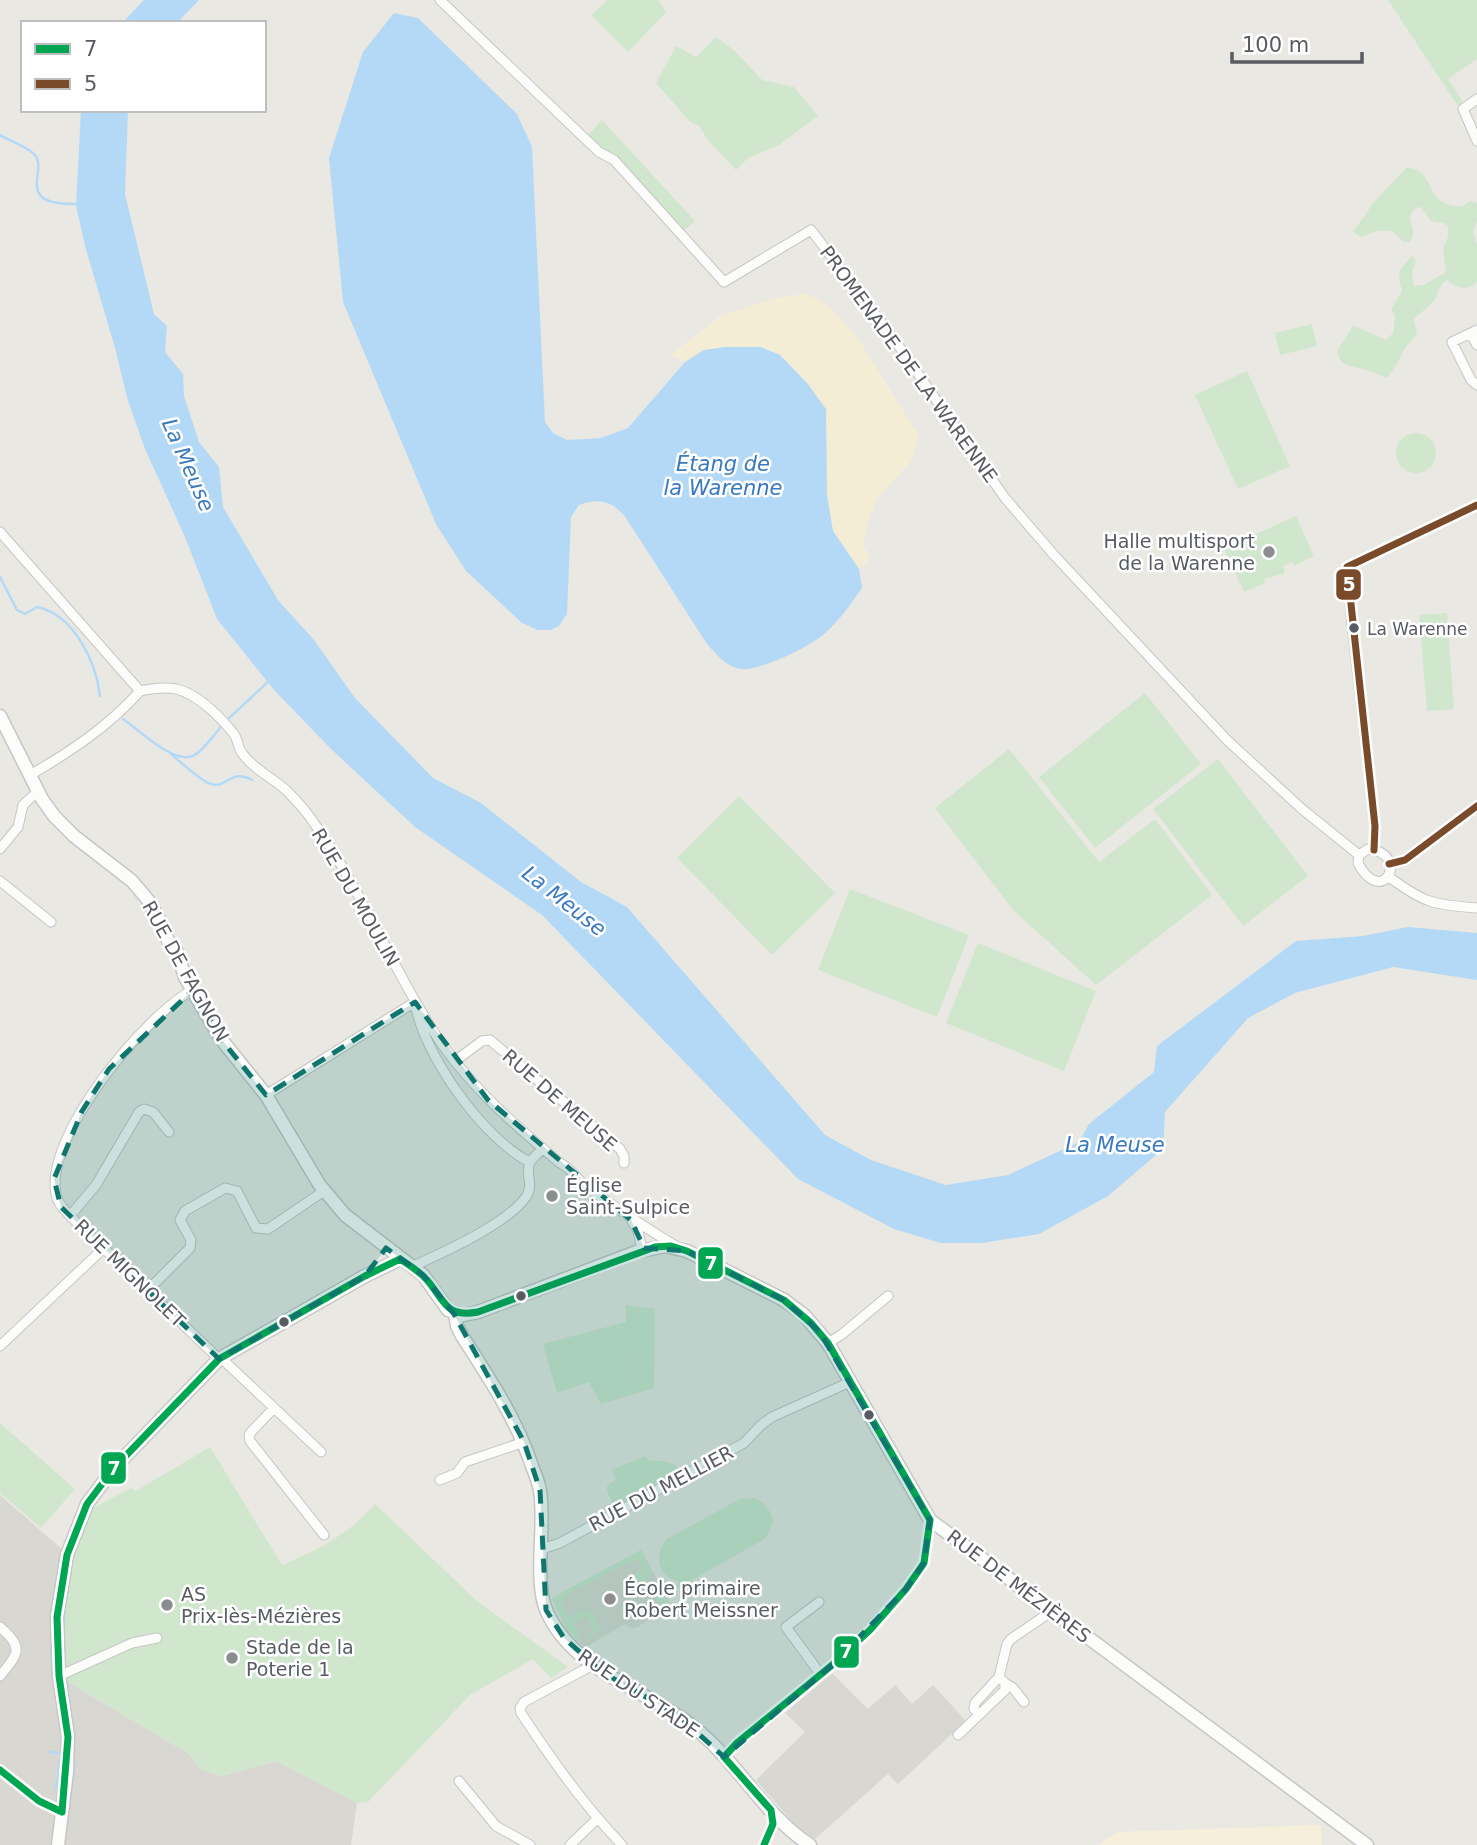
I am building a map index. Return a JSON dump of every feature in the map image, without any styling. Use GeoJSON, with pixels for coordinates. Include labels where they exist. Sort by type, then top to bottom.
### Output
{"type":"FeatureCollection","features":[{"type":"Feature","properties":{"kind":"street","name":"PROMENADE DE LA WARENNE"},"geometry":{"type":"LineString","coordinates":[[440,0],[599,152],[614,160],[724,282],[811,230],[891,335],[1005,498],[1054,555],[1227,740],[1302,809],[1359,855]]}},
{"type":"Feature","properties":{"kind":"street"},"geometry":{"type":"LineString","coordinates":[[1477,99],[1463,109],[1477,141]]}},
{"type":"Feature","properties":{"kind":"street"},"geometry":{"type":"LineString","coordinates":[[1476,331],[1472,336],[1477,345]]}},
{"type":"Feature","properties":{"kind":"street"},"geometry":{"type":"LineString","coordinates":[[1476,331],[1452,342],[1471,380],[1477,385]]}},
{"type":"Feature","properties":{"kind":"street"},"geometry":{"type":"LineString","coordinates":[[1374,850],[1375,826],[1347,567],[1477,505]]}},
{"type":"Feature","properties":{"kind":"street"},"geometry":{"type":"LineString","coordinates":[[0,532],[140,691],[100,729],[30,775]]}},
{"type":"Feature","properties":{"kind":"street","name":"RUE DU MOULIN"},"geometry":{"type":"LineString","coordinates":[[140,691],[175,688],[189,694],[217,717],[236,737],[240,752],[287,791],[312,819],[377,926],[415,1002],[455,1061],[496,1108],[543,1149],[570,1168],[586,1187],[631,1220],[679,1248]]}},
{"type":"Feature","properties":{"kind":"street","name":"RUE DE FAGNON"},"geometry":{"type":"LineString","coordinates":[[0,716],[38,791],[54,816],[74,836],[140,890],[177,952],[184,977],[194,989],[221,1039],[266,1095],[324,1191],[345,1215],[405,1263]]}},
{"type":"Feature","properties":{"kind":"street"},"geometry":{"type":"LineString","coordinates":[[0,849],[18,827],[23,805],[38,791]]}},
{"type":"Feature","properties":{"kind":"street"},"geometry":{"type":"LineString","coordinates":[[1389,864],[1405,860],[1477,806]]}},
{"type":"Feature","properties":{"kind":"street"},"geometry":{"type":"LineString","coordinates":[[1368,849],[1374,850],[1391,869],[1389,877],[1384,881],[1369,878],[1358,863],[1359,855],[1368,849]]}},
{"type":"Feature","properties":{"kind":"street"},"geometry":{"type":"LineString","coordinates":[[1389,877],[1418,898],[1443,905],[1477,908]]}},
{"type":"Feature","properties":{"kind":"street"},"geometry":{"type":"LineString","coordinates":[[0,881],[51,922]]}},
{"type":"Feature","properties":{"kind":"street"},"geometry":{"type":"LineString","coordinates":[[70,1216],[61,1207],[56,1196],[54,1179],[63,1150],[82,1111],[117,1060],[174,1004],[194,989]]}},
{"type":"Feature","properties":{"kind":"street"},"geometry":{"type":"LineString","coordinates":[[266,1095],[415,1002]]}},
{"type":"Feature","properties":{"kind":"street","name":"RUE DU MOULIN"},"geometry":{"type":"LineString","coordinates":[[415,1002],[421,1027],[437,1061],[459,1094],[508,1149],[530,1162]]}},
{"type":"Feature","properties":{"kind":"street","name":"RUE DE MEUSE"},"geometry":{"type":"LineString","coordinates":[[455,1061],[482,1041],[490,1041],[620,1149],[624,1163]]}},
{"type":"Feature","properties":{"kind":"street","name":"RUE MIGNOLET"},"geometry":{"type":"LineString","coordinates":[[169,1132],[153,1112],[144,1109],[139,1112],[96,1185],[70,1216],[321,1452]]}},
{"type":"Feature","properties":{"kind":"street"},"geometry":{"type":"LineString","coordinates":[[58,1845],[68,1737],[59,1676],[57,1636],[60,1593],[72,1538],[82,1513],[99,1486],[220,1359],[365,1276],[405,1263],[500,1220],[528,1194],[531,1184],[530,1162],[543,1149]]}},
{"type":"Feature","properties":{"kind":"street"},"geometry":{"type":"LineString","coordinates":[[148,1290],[190,1248],[191,1240],[180,1220],[185,1211],[225,1188],[237,1191],[256,1228],[268,1228],[324,1191]]}},
{"type":"Feature","properties":{"kind":"street"},"geometry":{"type":"LineString","coordinates":[[631,1220],[649,1248]]}},
{"type":"Feature","properties":{"kind":"street"},"geometry":{"type":"LineString","coordinates":[[645,1228],[649,1248]]}},
{"type":"Feature","properties":{"kind":"street"},"geometry":{"type":"LineString","coordinates":[[0,1346],[104,1248]]}},
{"type":"Feature","properties":{"kind":"street"},"geometry":{"type":"LineString","coordinates":[[365,1276],[385,1248]]}},
{"type":"Feature","properties":{"kind":"street"},"geometry":{"type":"LineString","coordinates":[[455,1313],[463,1315],[478,1312],[649,1248]]}},
{"type":"Feature","properties":{"kind":"street","name":"RUE DE MÉZIÈRES"},"geometry":{"type":"LineString","coordinates":[[649,1248],[679,1248],[791,1305],[828,1343],[930,1520],[1367,1845]]}},
{"type":"Feature","properties":{"kind":"street","name":"RUE DU STADE"},"geometry":{"type":"LineString","coordinates":[[405,1263],[427,1280],[445,1307],[455,1313],[462,1336],[508,1409],[524,1442],[540,1490],[542,1592],[546,1610],[564,1638],[593,1665],[696,1729],[780,1822],[810,1845]]}},
{"type":"Feature","properties":{"kind":"street"},"geometry":{"type":"LineString","coordinates":[[828,1343],[888,1296]]}},
{"type":"Feature","properties":{"kind":"street","name":"RUE DU MELLIER"},"geometry":{"type":"LineString","coordinates":[[542,1549],[560,1543],[744,1443],[761,1424],[772,1417],[850,1382]]}},
{"type":"Feature","properties":{"kind":"street"},"geometry":{"type":"LineString","coordinates":[[274,1408],[249,1435],[250,1441],[324,1535]]}},
{"type":"Feature","properties":{"kind":"street"},"geometry":{"type":"LineString","coordinates":[[440,1480],[457,1473],[465,1462],[524,1442]]}},
{"type":"Feature","properties":{"kind":"street"},"geometry":{"type":"LineString","coordinates":[[724,1757],[737,1743],[821,1675],[870,1630],[906,1590],[924,1563],[930,1520]]}},
{"type":"Feature","properties":{"kind":"street"},"geometry":{"type":"LineString","coordinates":[[819,1602],[786,1627],[821,1675]]}},
{"type":"Feature","properties":{"kind":"street"},"geometry":{"type":"LineString","coordinates":[[958,1735],[1005,1690],[1002,1680],[1007,1644],[1052,1611]]}},
{"type":"Feature","properties":{"kind":"street"},"geometry":{"type":"LineString","coordinates":[[0,1627],[15,1640],[17,1650],[16,1657],[0,1676]]}},
{"type":"Feature","properties":{"kind":"street"},"geometry":{"type":"LineString","coordinates":[[59,1676],[132,1643],[157,1638]]}},
{"type":"Feature","properties":{"kind":"street"},"geometry":{"type":"LineString","coordinates":[[593,1665],[524,1702],[520,1707],[521,1713],[561,1774],[622,1845]]}},
{"type":"Feature","properties":{"kind":"street"},"geometry":{"type":"LineString","coordinates":[[1002,1680],[1013,1688],[1024,1702]]}},
{"type":"Feature","properties":{"kind":"street"},"geometry":{"type":"LineString","coordinates":[[0,1770],[39,1801],[62,1812]]}},
{"type":"Feature","properties":{"kind":"street"},"geometry":{"type":"LineString","coordinates":[[459,1781],[496,1826],[530,1845]]}},
{"type":"Feature","properties":{"kind":"street"},"geometry":{"type":"LineString","coordinates":[[764,1845],[773,1824],[771,1810]]}},
{"type":"Feature","properties":{"kind":"street"},"geometry":{"type":"LineString","coordinates":[[570,1845],[597,1819]]}},
{"type":"Feature","properties":{"kind":"highlighted area"},"geometry":{"type":"Polygon","coordinates":[[[194,989],[221,1039],[266,1095],[415,1002],[488,1100],[631,1220],[644,1248],[687,1251],[784,1300],[819,1331],[930,1520],[924,1563],[906,1589],[831,1666],[724,1757],[679,1716],[602,1672],[564,1638],[546,1610],[540,1490],[524,1442],[454,1314],[423,1275],[386,1248],[365,1276],[219,1359],[61,1207],[54,1179],[82,1111],[109,1069],[194,989]]]}},
{"type":"Feature","properties":{"kind":"shaded area"},"geometry":{"type":"Polygon","coordinates":[[[0,1495],[71,1557],[68,1682],[188,1753],[202,1770],[222,1776],[277,1761],[357,1803],[351,1845],[0,1845],[0,1495]]]}},
{"type":"Feature","properties":{"kind":"shaded area","name":"École primaire Robert Meissner"},"geometry":{"type":"Polygon","coordinates":[[[641,1550],[670,1603],[638,1627],[632,1628],[625,1624],[584,1648],[565,1627],[552,1598],[641,1550]]]}},
{"type":"Feature","properties":{"kind":"shaded area"},"geometry":{"type":"Polygon","coordinates":[[[832,1673],[868,1709],[895,1685],[912,1704],[933,1685],[966,1721],[898,1784],[888,1774],[815,1839],[796,1826],[756,1780],[805,1732],[785,1713],[832,1673]]]}},
{"type":"Feature","properties":{"kind":"shaded area"},"geometry":{"type":"Polygon","coordinates":[[[1321,1825],[1322,1845],[1098,1845],[1117,1832],[1321,1825]]]}},
{"type":"Feature","properties":{"kind":"green space"},"geometry":{"type":"Polygon","coordinates":[[[608,0],[658,0],[666,12],[628,52],[591,15],[608,0]]]}},
{"type":"Feature","properties":{"kind":"green space"},"geometry":{"type":"Polygon","coordinates":[[[1388,0],[1477,0],[1477,59],[1448,79],[1463,102],[1458,106],[1388,0]]]}},
{"type":"Feature","properties":{"kind":"green space"},"geometry":{"type":"Polygon","coordinates":[[[716,37],[735,51],[762,80],[794,87],[818,116],[779,145],[748,158],[736,170],[707,139],[699,126],[690,122],[656,83],[676,46],[696,57],[716,37]]]}},
{"type":"Feature","properties":{"kind":"green space"},"geometry":{"type":"Polygon","coordinates":[[[602,120],[695,221],[682,232],[587,136],[602,120]]]}},
{"type":"Feature","properties":{"kind":"green space"},"geometry":{"type":"Polygon","coordinates":[[[1406,168],[1416,169],[1422,174],[1441,201],[1464,206],[1470,201],[1477,203],[1477,222],[1473,231],[1477,245],[1477,282],[1466,288],[1458,287],[1447,280],[1442,284],[1434,301],[1414,319],[1417,334],[1387,378],[1343,363],[1338,349],[1353,325],[1386,340],[1393,333],[1395,317],[1391,309],[1402,291],[1400,272],[1412,256],[1416,260],[1412,274],[1414,286],[1424,285],[1446,272],[1443,248],[1448,237],[1448,226],[1431,221],[1422,208],[1417,207],[1410,214],[1413,232],[1410,242],[1404,242],[1392,231],[1376,231],[1361,237],[1353,232],[1374,202],[1406,168]]]}},
{"type":"Feature","properties":{"kind":"green space"},"geometry":{"type":"Polygon","coordinates":[[[1312,324],[1317,346],[1280,355],[1275,333],[1312,324]]]}},
{"type":"Feature","properties":{"kind":"green space"},"geometry":{"type":"Polygon","coordinates":[[[1247,371],[1290,466],[1238,489],[1195,395],[1247,371]]]}},
{"type":"Feature","properties":{"kind":"green space"},"geometry":{"type":"Polygon","coordinates":[[[1416,433],[1430,439],[1436,453],[1430,467],[1416,473],[1402,467],[1396,453],[1402,439],[1416,433]]]}},
{"type":"Feature","properties":{"kind":"green space","name":"Halle multisport de la Warenne"},"geometry":{"type":"Polygon","coordinates":[[[1296,516],[1314,556],[1294,566],[1292,562],[1283,566],[1285,573],[1264,579],[1265,583],[1244,592],[1224,548],[1296,516]]]}},
{"type":"Feature","properties":{"kind":"green space"},"geometry":{"type":"Polygon","coordinates":[[[1447,613],[1454,709],[1427,711],[1419,615],[1447,613]]]}},
{"type":"Feature","properties":{"kind":"green space"},"geometry":{"type":"Polygon","coordinates":[[[1145,693],[1201,764],[1095,848],[1039,777],[1145,693]]]}},
{"type":"Feature","properties":{"kind":"green space"},"geometry":{"type":"Polygon","coordinates":[[[1009,749],[1099,862],[1155,819],[1212,895],[1096,985],[1013,910],[935,808],[1009,749]]]}},
{"type":"Feature","properties":{"kind":"green space"},"geometry":{"type":"Polygon","coordinates":[[[1218,759],[1308,876],[1243,926],[1153,809],[1218,759]]]}},
{"type":"Feature","properties":{"kind":"green space"},"geometry":{"type":"Polygon","coordinates":[[[739,796],[835,893],[772,955],[677,858],[739,796]]]}},
{"type":"Feature","properties":{"kind":"green space"},"geometry":{"type":"Polygon","coordinates":[[[850,889],[969,935],[937,1017],[818,970],[850,889]]]}},
{"type":"Feature","properties":{"kind":"green space"},"geometry":{"type":"Polygon","coordinates":[[[978,943],[1096,991],[1064,1071],[946,1023],[978,943]]]}},
{"type":"Feature","properties":{"kind":"green space"},"geometry":{"type":"Polygon","coordinates":[[[626,1305],[655,1309],[654,1388],[601,1404],[589,1382],[557,1393],[543,1344],[626,1322],[626,1305]]]}},
{"type":"Feature","properties":{"kind":"green space"},"geometry":{"type":"Polygon","coordinates":[[[0,1423],[75,1489],[41,1528],[0,1493],[0,1423]]]}},
{"type":"Feature","properties":{"kind":"green space"},"geometry":{"type":"Polygon","coordinates":[[[210,1447],[282,1565],[332,1540],[375,1504],[477,1601],[568,1667],[551,1678],[533,1659],[470,1695],[368,1802],[357,1803],[277,1761],[222,1776],[202,1770],[188,1753],[68,1682],[63,1669],[60,1634],[71,1557],[93,1508],[131,1488],[136,1491],[210,1447]]]}},
{"type":"Feature","properties":{"kind":"green space"},"geometry":{"type":"Polygon","coordinates":[[[645,1456],[649,1461],[666,1462],[681,1470],[617,1506],[613,1505],[607,1491],[607,1486],[616,1479],[612,1470],[645,1456]]]}},
{"type":"Feature","properties":{"kind":"green space"},"geometry":{"type":"Polygon","coordinates":[[[754,1498],[762,1502],[773,1521],[766,1538],[673,1591],[671,1588],[679,1584],[679,1581],[666,1575],[659,1558],[667,1539],[740,1499],[754,1498]]]}},
{"type":"Feature","properties":{"kind":"green space"},"geometry":{"type":"Polygon","coordinates":[[[641,1550],[670,1603],[661,1610],[656,1599],[662,1590],[653,1573],[645,1577],[647,1581],[631,1585],[627,1578],[643,1569],[638,1559],[623,1567],[622,1565],[560,1601],[569,1617],[584,1610],[591,1612],[601,1630],[587,1638],[585,1636],[594,1631],[586,1616],[574,1623],[579,1632],[577,1641],[565,1627],[552,1598],[641,1550]]]}},
{"type":"Feature","properties":{"kind":"sand"},"geometry":{"type":"Polygon","coordinates":[[[806,294],[827,304],[857,337],[919,436],[911,461],[877,499],[863,545],[870,558],[859,569],[833,531],[827,495],[826,409],[705,350],[685,362],[670,355],[721,316],[774,298],[806,294]]]}},
{"type":"Feature","properties":{"kind":"water"},"geometry":{"type":"Polygon","coordinates":[[[144,0],[199,0],[179,21],[124,21],[144,0]]]}},
{"type":"Feature","properties":{"kind":"water","name":"Étang de la Warenne"},"geometry":{"type":"Polygon","coordinates":[[[394,13],[418,18],[517,114],[532,147],[545,422],[553,433],[567,440],[601,438],[628,428],[685,362],[704,350],[725,347],[761,347],[780,355],[808,384],[826,409],[827,495],[833,531],[859,569],[862,588],[840,618],[817,639],[784,657],[749,669],[736,668],[726,663],[707,644],[624,515],[604,502],[579,505],[571,517],[567,614],[559,626],[550,630],[538,630],[522,623],[466,571],[436,524],[343,302],[329,158],[363,52],[394,13]]]}},
{"type":"Feature","properties":{"kind":"water","name":"La Meuse"},"geometry":{"type":"Polygon","coordinates":[[[81,112],[128,112],[125,194],[154,314],[167,326],[165,352],[183,374],[184,396],[199,442],[219,467],[223,507],[278,600],[314,640],[355,698],[433,778],[481,803],[581,882],[627,907],[825,1135],[871,1160],[946,1185],[1008,1175],[1079,1142],[1089,1124],[1154,1072],[1157,1046],[1296,941],[1363,936],[1408,927],[1477,933],[1477,980],[1393,967],[1295,993],[1248,1018],[1165,1112],[1163,1149],[1108,1196],[1039,1234],[982,1243],[941,1243],[894,1229],[798,1179],[542,915],[415,827],[331,749],[275,691],[217,619],[185,537],[145,449],[128,401],[76,206],[81,112]]]}},
{"type":"Feature","properties":{"kind":"waterway"},"geometry":{"type":"LineString","coordinates":[[0,135],[34,154],[38,161],[37,186],[45,199],[78,204]]}},
{"type":"Feature","properties":{"kind":"waterway"},"geometry":{"type":"LineString","coordinates":[[0,577],[17,610],[25,614],[37,607],[50,611],[72,629],[94,668],[100,696]]}},
{"type":"Feature","properties":{"kind":"waterway"},"geometry":{"type":"LineString","coordinates":[[227,720],[270,680]]}},
{"type":"Feature","properties":{"kind":"waterway"},"geometry":{"type":"LineString","coordinates":[[123,719],[166,751],[185,757],[200,751],[220,728]]}},
{"type":"Feature","properties":{"kind":"waterway"},"geometry":{"type":"LineString","coordinates":[[171,754],[211,784],[221,784],[239,776],[252,780]]}},
{"type":"Feature","properties":{"kind":"waterway"},"geometry":{"type":"LineString","coordinates":[[53,1602],[59,1564]]}},
{"type":"Feature","properties":{"kind":"waterway"},"geometry":{"type":"LineString","coordinates":[[63,1626],[65,1605]]}},
{"type":"Feature","properties":{"kind":"waterway"},"geometry":{"type":"LineString","coordinates":[[51,1651],[53,1676]]}},
{"type":"Feature","properties":{"kind":"waterway"},"geometry":{"type":"LineString","coordinates":[[67,1683],[70,1707]]}},
{"type":"Feature","properties":{"kind":"waterway"},"geometry":{"type":"LineString","coordinates":[[55,1788],[62,1745]]}},
{"type":"Feature","properties":{"kind":"waterway"},"geometry":{"type":"LineString","coordinates":[[73,1778],[74,1745]]}},
{"type":"Feature","properties":{"kind":"waterway"},"geometry":{"type":"LineString","coordinates":[[50,1752],[61,1753]]}},
{"type":"Feature","properties":{"kind":"transit line","name":"5"},"geometry":{"type":"LineString","coordinates":[[1374,850],[1375,826],[1347,567],[1477,505]]}},
{"type":"Feature","properties":{"kind":"transit line","name":"5"},"geometry":{"type":"LineString","coordinates":[[1389,864],[1405,860],[1477,806]]}},
{"type":"Feature","properties":{"kind":"transit line","name":"7"},"geometry":{"type":"LineString","coordinates":[[400,1259],[424,1277],[447,1306],[452,1310],[467,1313],[478,1312],[655,1247],[671,1246],[687,1251],[784,1300],[811,1323],[828,1343],[930,1520]]}},
{"type":"Feature","properties":{"kind":"transit line","name":"7"},"geometry":{"type":"LineString","coordinates":[[62,1812],[68,1737],[59,1676],[57,1617],[67,1555],[87,1504],[114,1468],[219,1359],[400,1259]]}},
{"type":"Feature","properties":{"kind":"transit line","name":"7"},"geometry":{"type":"LineString","coordinates":[[724,1757],[737,1743],[831,1666],[870,1630],[906,1589],[924,1563],[930,1520]]}},
{"type":"Feature","properties":{"kind":"transit line","name":"7"},"geometry":{"type":"LineString","coordinates":[[724,1757],[771,1810],[773,1824],[764,1845]]}},
{"type":"Feature","properties":{"kind":"transit line","name":"7"},"geometry":{"type":"LineString","coordinates":[[0,1770],[39,1801],[62,1812]]}},
{"type":"Feature","properties":{"kind":"place","name":"Halle multisport de la Warenne"},"geometry":{"type":"Point","coordinates":[1269,552]}},
{"type":"Feature","properties":{"kind":"place","name":"La Warenne"},"geometry":{"type":"Point","coordinates":[1354,628]}},
{"type":"Feature","properties":{"kind":"place","name":"Église Saint-Sulpice"},"geometry":{"type":"Point","coordinates":[552,1196]}},
{"type":"Feature","properties":{"kind":"place","name":"École primaire Robert Meissner"},"geometry":{"type":"Point","coordinates":[610,1599]}},
{"type":"Feature","properties":{"kind":"place","name":"AS Prix-lès-Mézières"},"geometry":{"type":"Point","coordinates":[167,1605]}},
{"type":"Feature","properties":{"kind":"place","name":"Stade de la Poterie 1"},"geometry":{"type":"Point","coordinates":[232,1658]}}]}
